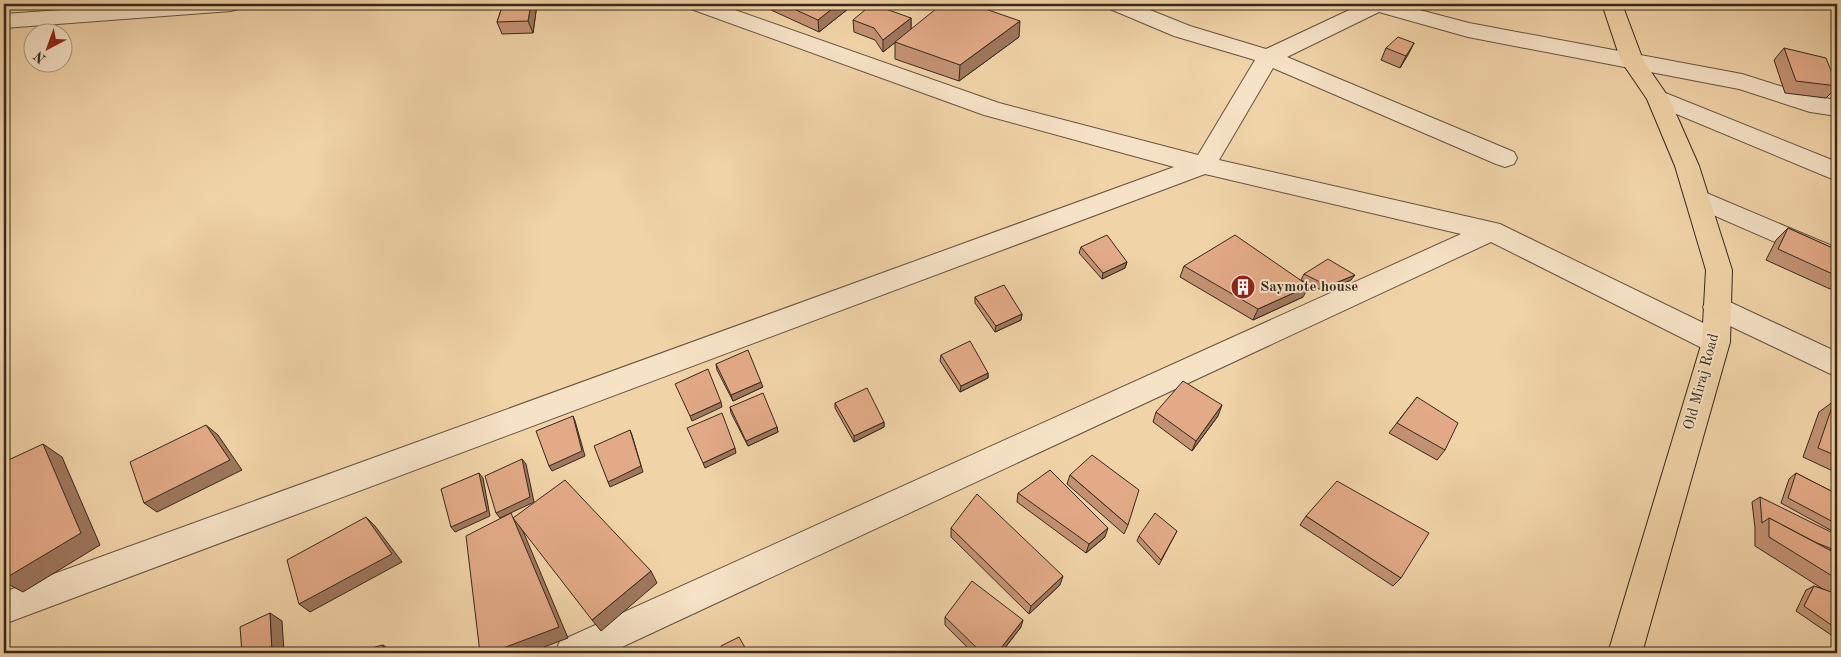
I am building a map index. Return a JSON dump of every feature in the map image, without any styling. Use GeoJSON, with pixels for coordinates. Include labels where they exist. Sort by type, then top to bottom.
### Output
{"type":"FeatureCollection","features":[{"type":"Feature","properties":{"kind":"main road","name":"Old Miraj Road"},"geometry":{"type":"LineString","coordinates":[[1612,4],[1632,61],[1658,98],[1687,166],[1719,270],[1716,342],[1625,653]]}},
{"type":"Feature","properties":{"kind":"street"},"geometry":{"type":"LineString","coordinates":[[4,20],[231,4]]}},
{"type":"Feature","properties":{"kind":"street"},"geometry":{"type":"LineString","coordinates":[[698,4],[992,109],[1204,165],[1491,231],[1716,342]]}},
{"type":"Feature","properties":{"kind":"street"},"geometry":{"type":"LineString","coordinates":[[1117,4],[1182,31],[1268,57],[1505,158]]}},
{"type":"Feature","properties":{"kind":"street"},"geometry":{"type":"LineString","coordinates":[[4,608],[1204,165],[1268,57],[1377,5],[1468,30],[1742,82],[1810,104],[1837,108]]}},
{"type":"Feature","properties":{"kind":"street"},"geometry":{"type":"LineString","coordinates":[[1658,98],[1837,172]]}},
{"type":"Feature","properties":{"kind":"street"},"geometry":{"type":"LineString","coordinates":[[1697,198],[1837,259]]}},
{"type":"Feature","properties":{"kind":"street"},"geometry":{"type":"LineString","coordinates":[[572,653],[1491,231]]}},
{"type":"Feature","properties":{"kind":"street"},"geometry":{"type":"LineString","coordinates":[[1717,307],[1837,365]]}},
{"type":"Feature","properties":{"kind":"building"},"geometry":{"type":"Polygon","coordinates":[[[503,4],[531,4],[528,21],[497,22],[503,4]]]}},
{"type":"Feature","properties":{"kind":"building"},"geometry":{"type":"Polygon","coordinates":[[[783,4],[838,4],[818,20],[783,4]]]}},
{"type":"Feature","properties":{"kind":"building"},"geometry":{"type":"Polygon","coordinates":[[[872,4],[911,18],[883,40],[874,28],[853,20],[872,4]]]}},
{"type":"Feature","properties":{"kind":"building"},"geometry":{"type":"Polygon","coordinates":[[[942,4],[971,4],[1020,21],[960,65],[895,42],[942,4]]]}},
{"type":"Feature","properties":{"kind":"building"},"geometry":{"type":"Polygon","coordinates":[[[1398,37],[1414,43],[1406,56],[1386,48],[1398,37]]]}},
{"type":"Feature","properties":{"kind":"building"},"geometry":{"type":"Polygon","coordinates":[[[1784,48],[1826,58],[1837,86],[1796,81],[1784,48]]]}},
{"type":"Feature","properties":{"kind":"building"},"geometry":{"type":"Polygon","coordinates":[[[1788,228],[1837,250],[1837,276],[1778,249],[1788,228]]]}},
{"type":"Feature","properties":{"kind":"building"},"geometry":{"type":"Polygon","coordinates":[[[1107,235],[1127,262],[1103,273],[1081,247],[1107,235]]]}},
{"type":"Feature","properties":{"kind":"building","name":"Saymote house"},"geometry":{"type":"Polygon","coordinates":[[[1235,235],[1309,286],[1258,309],[1184,266],[1235,235]]]}},
{"type":"Feature","properties":{"kind":"building"},"geometry":{"type":"Polygon","coordinates":[[[1328,259],[1355,275],[1328,286],[1304,274],[1328,259]]]}},
{"type":"Feature","properties":{"kind":"building"},"geometry":{"type":"Polygon","coordinates":[[[1004,285],[1022,314],[996,326],[975,297],[1004,285]]]}},
{"type":"Feature","properties":{"kind":"building"},"geometry":{"type":"Polygon","coordinates":[[[970,341],[988,373],[961,386],[941,355],[970,341]]]}},
{"type":"Feature","properties":{"kind":"building"},"geometry":{"type":"Polygon","coordinates":[[[748,350],[761,382],[731,395],[716,364],[748,350]]]}},
{"type":"Feature","properties":{"kind":"building"},"geometry":{"type":"Polygon","coordinates":[[[708,369],[721,402],[690,416],[675,384],[708,369]]]}},
{"type":"Feature","properties":{"kind":"building"},"geometry":{"type":"Polygon","coordinates":[[[1183,381],[1222,405],[1196,441],[1156,412],[1183,381]]]}},
{"type":"Feature","properties":{"kind":"building"},"geometry":{"type":"Polygon","coordinates":[[[867,388],[884,422],[854,436],[835,403],[867,388]]]}},
{"type":"Feature","properties":{"kind":"building"},"geometry":{"type":"Polygon","coordinates":[[[763,393],[777,427],[746,441],[730,407],[763,393]]]}},
{"type":"Feature","properties":{"kind":"building"},"geometry":{"type":"Polygon","coordinates":[[[1417,397],[1458,423],[1445,450],[1397,423],[1417,397]]]}},
{"type":"Feature","properties":{"kind":"building"},"geometry":{"type":"Polygon","coordinates":[[[1834,401],[1837,403],[1837,456],[1818,448],[1834,401]]]}},
{"type":"Feature","properties":{"kind":"building"},"geometry":{"type":"Polygon","coordinates":[[[722,413],[735,448],[703,463],[687,428],[722,413]]]}},
{"type":"Feature","properties":{"kind":"building"},"geometry":{"type":"Polygon","coordinates":[[[573,416],[582,451],[549,466],[536,431],[573,416]]]}},
{"type":"Feature","properties":{"kind":"building"},"geometry":{"type":"Polygon","coordinates":[[[206,425],[230,460],[144,503],[130,462],[206,425]]]}},
{"type":"Feature","properties":{"kind":"building"},"geometry":{"type":"Polygon","coordinates":[[[630,430],[641,466],[608,482],[594,446],[630,430]]]}},
{"type":"Feature","properties":{"kind":"building"},"geometry":{"type":"Polygon","coordinates":[[[43,444],[81,533],[4,579],[4,462],[43,444]]]}},
{"type":"Feature","properties":{"kind":"building"},"geometry":{"type":"Polygon","coordinates":[[[1092,455],[1139,490],[1128,525],[1070,475],[1092,455]]]}},
{"type":"Feature","properties":{"kind":"building"},"geometry":{"type":"Polygon","coordinates":[[[522,459],[530,497],[496,513],[485,476],[522,459]]]}},
{"type":"Feature","properties":{"kind":"building"},"geometry":{"type":"Polygon","coordinates":[[[1050,470],[1108,528],[1089,544],[1018,493],[1050,470]]]}},
{"type":"Feature","properties":{"kind":"building"},"geometry":{"type":"Polygon","coordinates":[[[479,473],[487,511],[451,527],[441,489],[479,473]]]}},
{"type":"Feature","properties":{"kind":"building"},"geometry":{"type":"Polygon","coordinates":[[[1796,473],[1837,494],[1837,524],[1788,498],[1796,473]]]}},
{"type":"Feature","properties":{"kind":"building"},"geometry":{"type":"Polygon","coordinates":[[[565,480],[651,571],[592,620],[513,518],[565,480]]]}},
{"type":"Feature","properties":{"kind":"building"},"geometry":{"type":"Polygon","coordinates":[[[1337,481],[1429,533],[1401,578],[1306,516],[1337,481]]]}},
{"type":"Feature","properties":{"kind":"building"},"geometry":{"type":"Polygon","coordinates":[[[977,494],[1063,576],[1031,606],[951,528],[977,494]]]}},
{"type":"Feature","properties":{"kind":"building"},"geometry":{"type":"Polygon","coordinates":[[[1760,497],[1833,533],[1832,549],[1769,518],[1762,523],[1760,497]]]}},
{"type":"Feature","properties":{"kind":"building"},"geometry":{"type":"Polygon","coordinates":[[[511,513],[559,627],[490,653],[480,653],[466,536],[511,513]]]}},
{"type":"Feature","properties":{"kind":"building"},"geometry":{"type":"Polygon","coordinates":[[[1155,513],[1177,531],[1161,560],[1139,536],[1155,513]]]}},
{"type":"Feature","properties":{"kind":"building"},"geometry":{"type":"Polygon","coordinates":[[[366,517],[392,554],[299,604],[287,560],[366,517]]]}},
{"type":"Feature","properties":{"kind":"building"},"geometry":{"type":"Polygon","coordinates":[[[1769,518],[1837,554],[1837,579],[1769,537],[1769,518]]]}},
{"type":"Feature","properties":{"kind":"building"},"geometry":{"type":"Polygon","coordinates":[[[972,581],[1023,620],[997,653],[982,653],[945,617],[972,581]]]}},
{"type":"Feature","properties":{"kind":"building"},"geometry":{"type":"Polygon","coordinates":[[[1814,586],[1837,594],[1837,629],[1804,606],[1814,586]]]}},
{"type":"Feature","properties":{"kind":"building"},"geometry":{"type":"Polygon","coordinates":[[[270,613],[272,653],[242,653],[240,627],[270,613]]]}},
{"type":"Feature","properties":{"kind":"building"},"geometry":{"type":"Polygon","coordinates":[[[739,637],[748,653],[722,653],[721,646],[739,637]]]}},
{"type":"Feature","properties":{"kind":"building"},"geometry":{"type":"Polygon","coordinates":[[[383,645],[383,653],[351,653],[383,645]]]}},
{"type":"Feature","properties":{"kind":"place","name":"Saymote house"},"geometry":{"type":"Point","coordinates":[1243,287]}}]}
